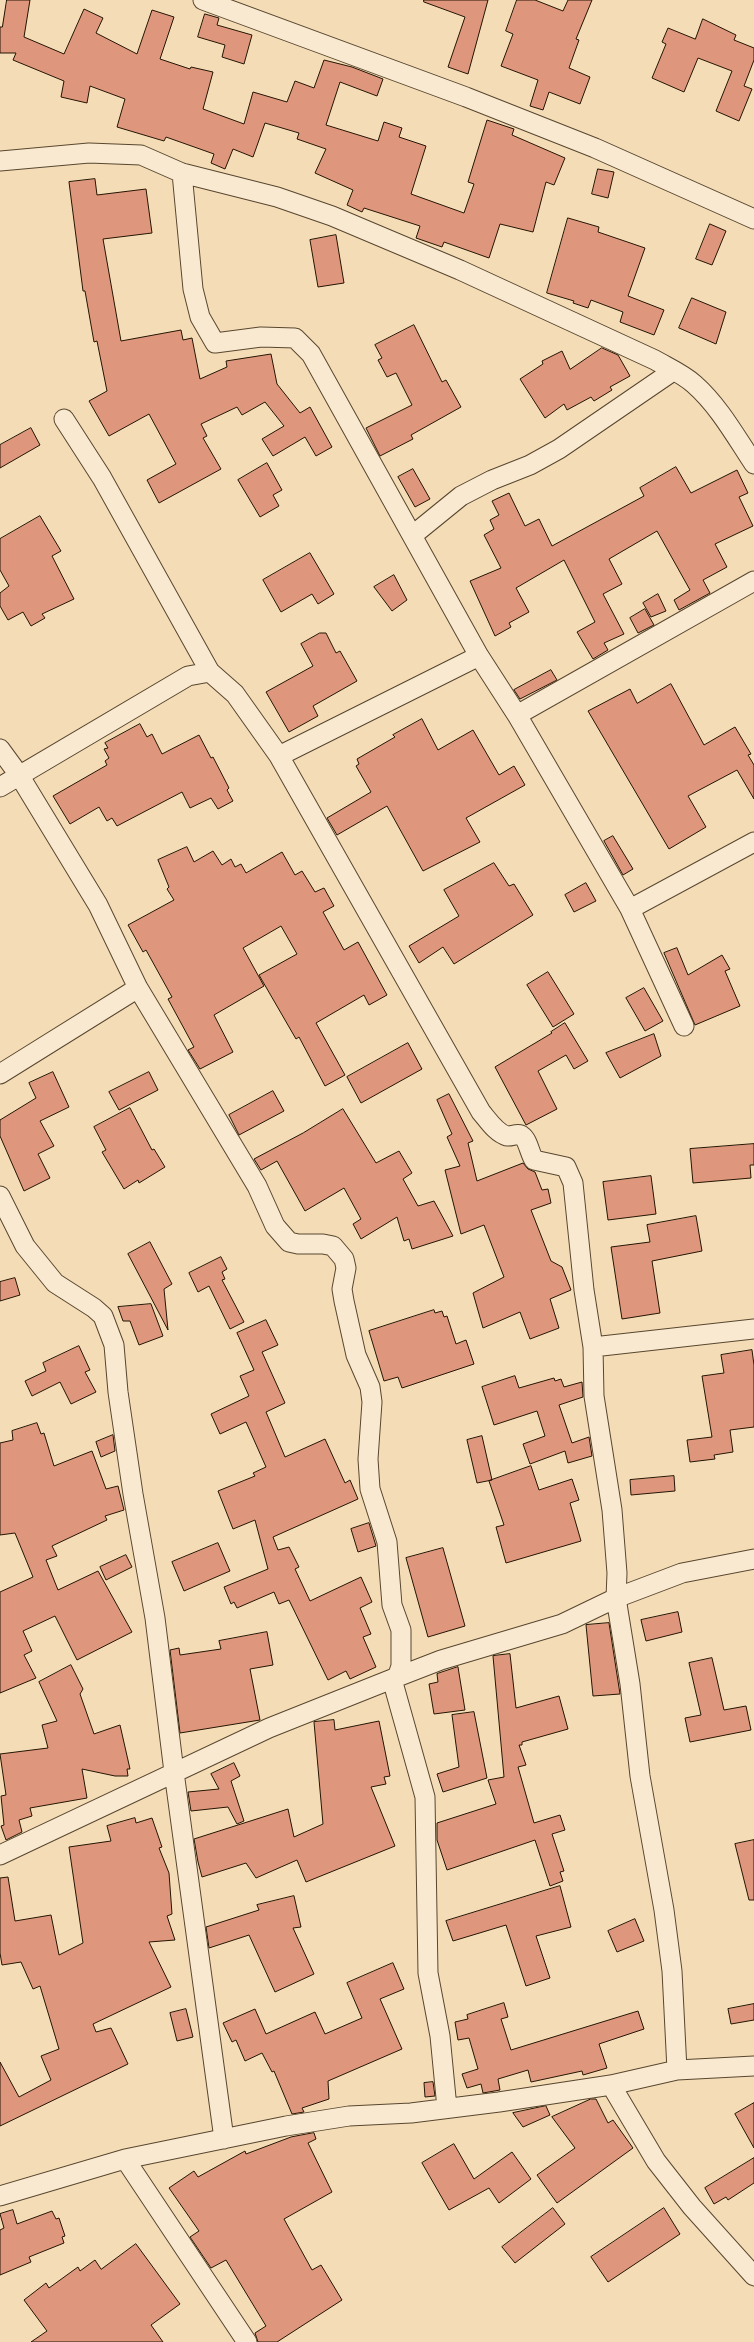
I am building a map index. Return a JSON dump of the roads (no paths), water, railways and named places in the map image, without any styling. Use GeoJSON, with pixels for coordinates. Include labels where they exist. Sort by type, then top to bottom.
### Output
{"type":"FeatureCollection","features":[{"type":"Feature","properties":{"kind":"street"},"geometry":{"type":"LineString","coordinates":[[204,0],[466,97],[595,148],[754,218]]}},
{"type":"Feature","properties":{"kind":"street"},"geometry":{"type":"LineString","coordinates":[[0,161],[89,153],[141,155],[182,173],[277,197],[332,216],[460,270],[655,360],[694,384],[718,410],[754,464]]}},
{"type":"Feature","properties":{"kind":"street"},"geometry":{"type":"LineString","coordinates":[[182,173],[193,289],[200,317],[215,343],[226,344],[262,337],[295,338],[311,354],[479,656],[517,715],[630,909],[684,1026]]}},
{"type":"Feature","properties":{"kind":"street"},"geometry":{"type":"LineString","coordinates":[[413,535],[461,496],[492,480],[530,465],[559,448],[673,371]]}},
{"type":"Feature","properties":{"kind":"street"},"geometry":{"type":"LineString","coordinates":[[64,419],[102,478],[210,672],[235,694],[279,756],[481,1112],[492,1126],[502,1133],[509,1136],[519,1134],[524,1136],[534,1160],[566,1167],[571,1174],[577,1210],[584,1290],[593,1347],[594,1396],[612,1510],[617,1573],[616,1598],[630,1684],[640,1776],[670,1954],[677,2070]]}},
{"type":"Feature","properties":{"kind":"street"},"geometry":{"type":"LineString","coordinates":[[517,715],[754,581]]}},
{"type":"Feature","properties":{"kind":"street"},"geometry":{"type":"LineString","coordinates":[[279,756],[479,656]]}},
{"type":"Feature","properties":{"kind":"street"},"geometry":{"type":"LineString","coordinates":[[0,787],[188,676],[210,672]]}},
{"type":"Feature","properties":{"kind":"street"},"geometry":{"type":"LineString","coordinates":[[0,749],[19,775],[98,905],[138,988],[257,1186],[268,1213],[283,1237],[289,1242],[298,1244],[333,1246],[344,1259],[346,1268],[342,1289],[344,1301],[356,1355],[370,1387],[372,1402],[368,1459],[370,1490],[388,1542],[392,1605],[400,1630],[400,1666],[394,1679],[425,1798],[428,1973],[440,2036],[447,2108]]}},
{"type":"Feature","properties":{"kind":"street"},"geometry":{"type":"LineString","coordinates":[[630,909],[754,842]]}},
{"type":"Feature","properties":{"kind":"street"},"geometry":{"type":"LineString","coordinates":[[0,1074],[138,988]]}},
{"type":"Feature","properties":{"kind":"street"},"geometry":{"type":"LineString","coordinates":[[0,1196],[25,1246],[55,1283],[103,1316],[114,1345],[118,1392],[133,1494],[156,1618],[174,1772],[224,2138]]}},
{"type":"Feature","properties":{"kind":"street"},"geometry":{"type":"LineString","coordinates":[[593,1347],[754,1329]]}},
{"type":"Feature","properties":{"kind":"street"},"geometry":{"type":"LineString","coordinates":[[0,1855],[269,1728],[441,1660],[562,1624],[616,1598],[682,1573],[754,1559]]}},
{"type":"Feature","properties":{"kind":"street"},"geometry":{"type":"LineString","coordinates":[[0,2196],[124,2159],[224,2138],[349,2116],[411,2113],[499,2102],[611,2084],[677,2070],[754,2066]]}},
{"type":"Feature","properties":{"kind":"street"},"geometry":{"type":"LineString","coordinates":[[611,2084],[656,2161],[692,2207],[754,2276]]}},
{"type":"Feature","properties":{"kind":"street"},"geometry":{"type":"LineString","coordinates":[[124,2159],[247,2342]]}}]}
